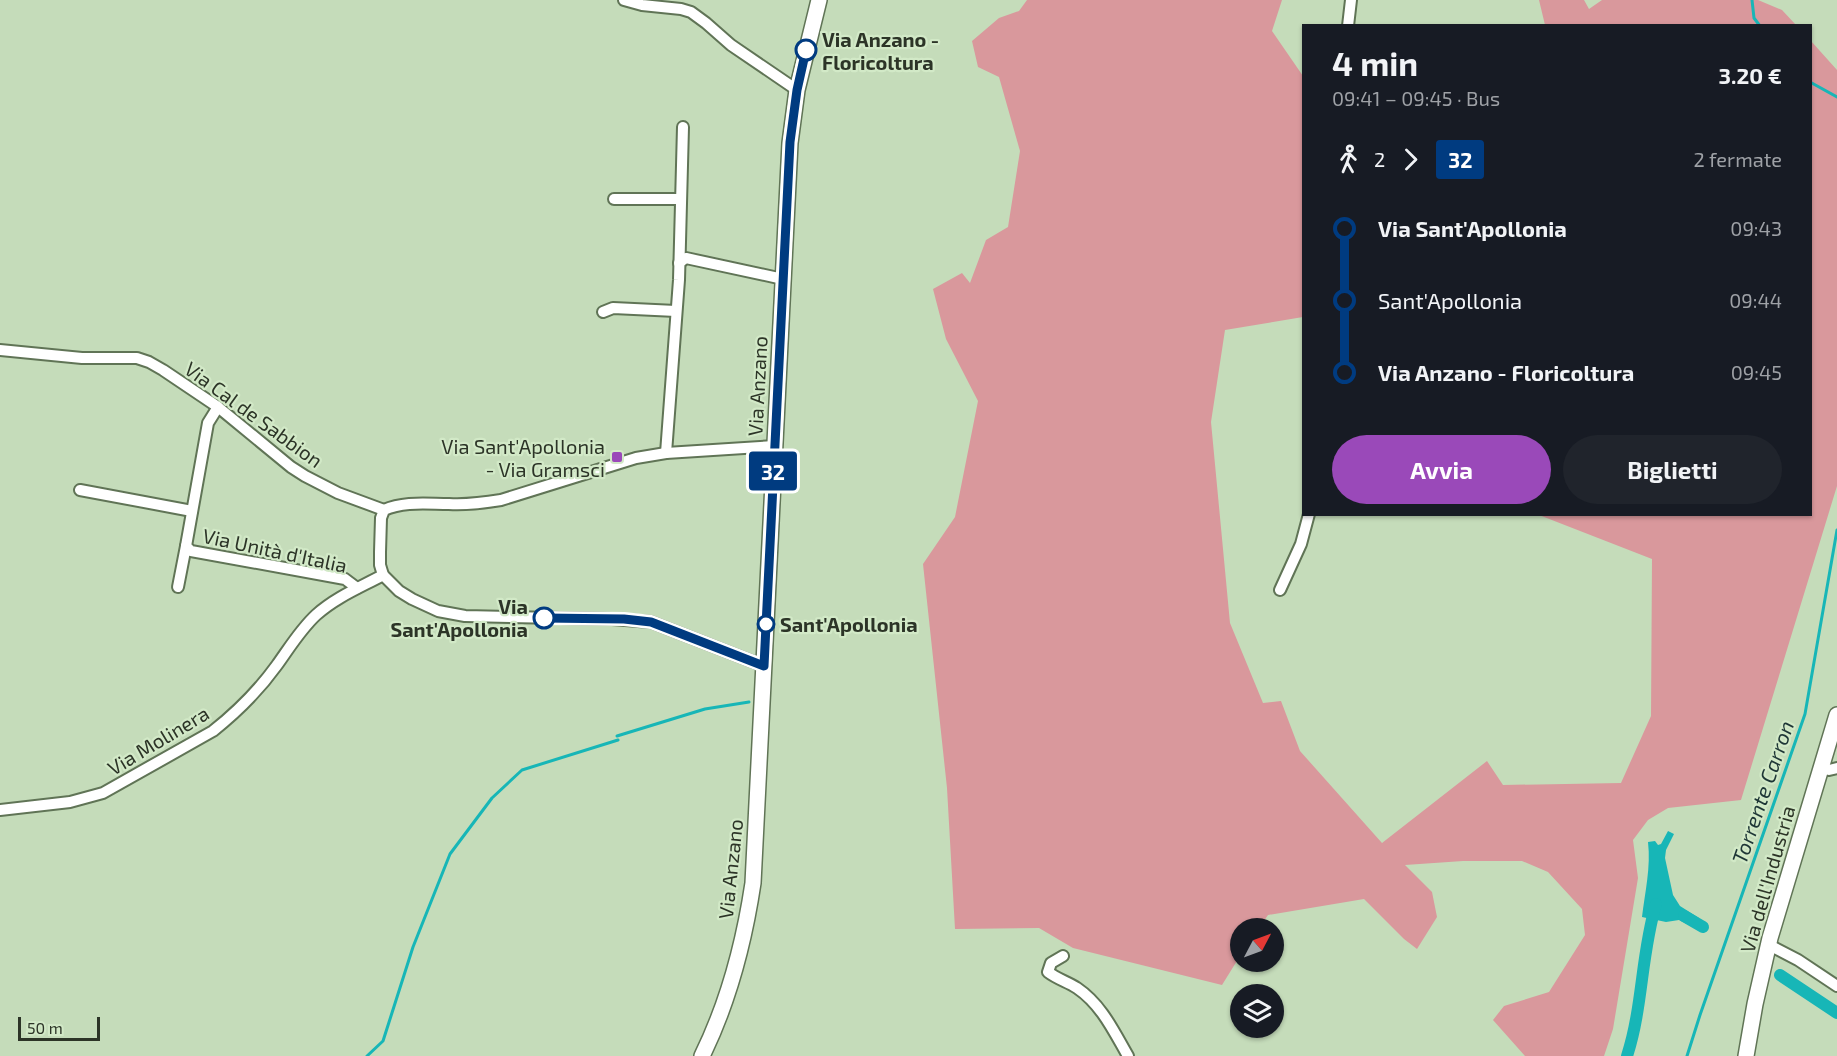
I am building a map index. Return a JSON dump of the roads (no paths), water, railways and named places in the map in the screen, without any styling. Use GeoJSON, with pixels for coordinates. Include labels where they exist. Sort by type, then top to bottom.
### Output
{"type":"FeatureCollection","features":[{"type":"Feature","properties":{"kind":"main road","name":"Via Anzano"},"geometry":{"type":"LineString","coordinates":[[704,1055],[730,989],[752,893],[790,142],[797,90],[819,0]]}},
{"type":"Feature","properties":{"kind":"main road","name":"Via dell'Industria"},"geometry":{"type":"LineString","coordinates":[[1746,1056],[1755,1004],[1778,908],[1837,715]]}},
{"type":"Feature","properties":{"kind":"street"},"geometry":{"type":"LineString","coordinates":[[624,0],[691,12],[706,22],[731,45],[797,90]]}},
{"type":"Feature","properties":{"kind":"street"},"geometry":{"type":"LineString","coordinates":[[1348,24],[1351,0]]}},
{"type":"Feature","properties":{"kind":"street"},"geometry":{"type":"LineString","coordinates":[[666,453],[679,264],[683,127]]}},
{"type":"Feature","properties":{"kind":"street"},"geometry":{"type":"LineString","coordinates":[[614,199],[681,200]]}},
{"type":"Feature","properties":{"kind":"street"},"geometry":{"type":"LineString","coordinates":[[679,264],[686,258],[783,279]]}},
{"type":"Feature","properties":{"kind":"street"},"geometry":{"type":"LineString","coordinates":[[603,312],[613,308],[676,311]]}},
{"type":"Feature","properties":{"kind":"street","name":"Via Cal de Sabbion"},"geometry":{"type":"LineString","coordinates":[[0,350],[82,358],[137,358],[163,370],[218,407],[305,476],[338,493],[384,510]]}},
{"type":"Feature","properties":{"kind":"street","name":"Via Unità d'Italia"},"geometry":{"type":"LineString","coordinates":[[218,407],[208,423],[186,546],[191,551],[345,579],[357,588]]}},
{"type":"Feature","properties":{"kind":"street"},"geometry":{"type":"LineString","coordinates":[[764,666],[651,622],[620,619],[465,616],[438,610],[399,591],[383,575],[380,565],[381,518],[384,510],[393,506],[491,502],[636,458],[666,453],[775,446]]}},
{"type":"Feature","properties":{"kind":"street","name":"Via Unità d'Italia"},"geometry":{"type":"LineString","coordinates":[[80,490],[192,512]]}},
{"type":"Feature","properties":{"kind":"street"},"geometry":{"type":"LineString","coordinates":[[1280,590],[1301,544],[1309,516]]}},
{"type":"Feature","properties":{"kind":"street"},"geometry":{"type":"LineString","coordinates":[[178,587],[186,546]]}},
{"type":"Feature","properties":{"kind":"street","name":"Via Molinera"},"geometry":{"type":"LineString","coordinates":[[0,810],[70,802],[103,793],[213,731],[259,688],[303,628],[319,613],[357,588],[383,575]]}},
{"type":"Feature","properties":{"kind":"street"},"geometry":{"type":"LineString","coordinates":[[1821,768],[1829,770],[1837,768]]}},
{"type":"Feature","properties":{"kind":"street"},"geometry":{"type":"LineString","coordinates":[[1769,945],[1798,960],[1837,986]]}},
{"type":"Feature","properties":{"kind":"street"},"geometry":{"type":"LineString","coordinates":[[1063,956],[1051,963],[1048,972],[1056,979],[1076,987],[1099,1007],[1128,1056]]}},
{"type":"Feature","properties":{"kind":"water"},"geometry":{"type":"Polygon","coordinates":[[[1668,831],[1674,834],[1666,850],[1665,858],[1673,895],[1680,906],[1699,918],[1697,929],[1679,920],[1666,922],[1642,917],[1648,870],[1648,842],[1655,841],[1658,845],[1661,844],[1668,831]]]}},
{"type":"Feature","properties":{"kind":"waterway"},"geometry":{"type":"LineString","coordinates":[[1752,0],[1754,18],[1758,24]]}},
{"type":"Feature","properties":{"kind":"waterway"},"geometry":{"type":"LineString","coordinates":[[1812,83],[1837,97]]}},
{"type":"Feature","properties":{"kind":"waterway","name":"Torrente Carron"},"geometry":{"type":"LineString","coordinates":[[1687,1056],[1805,714],[1837,530]]}},
{"type":"Feature","properties":{"kind":"waterway"},"geometry":{"type":"LineString","coordinates":[[617,736],[705,709],[749,702]]}},
{"type":"Feature","properties":{"kind":"waterway"},"geometry":{"type":"LineString","coordinates":[[367,1056],[383,1041],[413,947],[450,854],[492,798],[522,770],[618,740]]}},
{"type":"Feature","properties":{"kind":"waterway"},"geometry":{"type":"LineString","coordinates":[[1627,1056],[1636,1019],[1647,942],[1656,904]]}},
{"type":"Feature","properties":{"kind":"waterway"},"geometry":{"type":"LineString","coordinates":[[1684,916],[1703,927]]}},
{"type":"Feature","properties":{"kind":"waterway"},"geometry":{"type":"LineString","coordinates":[[1780,975],[1837,1013]]}},
{"type":"Feature","properties":{"kind":"place","name":"Via Anzano - Floricoltura"},"geometry":{"type":"Point","coordinates":[806,50]}},
{"type":"Feature","properties":{"kind":"place","name":"Via Sant'Apollonia - Via Gramsci"},"geometry":{"type":"Point","coordinates":[617,457]}},
{"type":"Feature","properties":{"kind":"place","name":"Via Sant'Apollonia"},"geometry":{"type":"Point","coordinates":[544,618]}},
{"type":"Feature","properties":{"kind":"place","name":"Sant'Apollonia"},"geometry":{"type":"Point","coordinates":[766,624]}}]}
